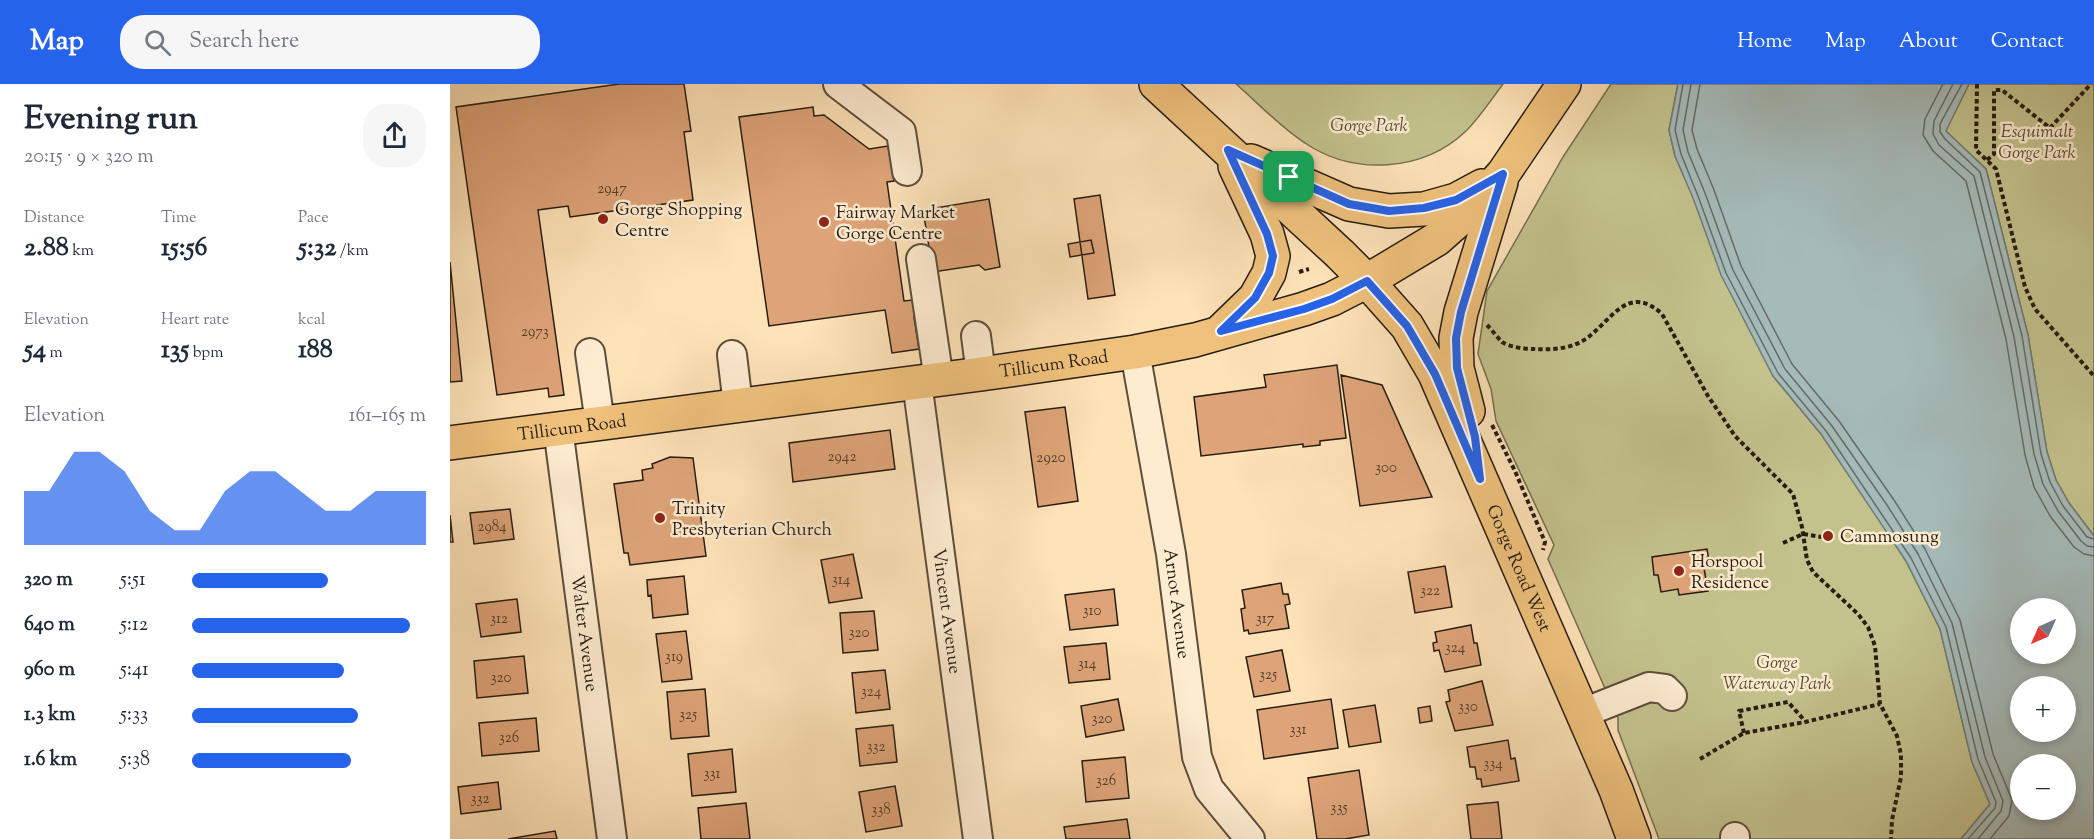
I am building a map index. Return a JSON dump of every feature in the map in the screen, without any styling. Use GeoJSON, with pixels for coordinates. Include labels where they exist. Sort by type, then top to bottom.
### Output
{"type":"FeatureCollection","features":[{"type":"Feature","properties":{"kind":"main road","name":"Gorge Road West"},"geometry":{"type":"LineString","coordinates":[[1155,84],[1340,254],[1407,326],[1435,374],[1616,790],[1634,839]]}},
{"type":"Feature","properties":{"kind":"main road","name":"Tillicum Road"},"geometry":{"type":"LineString","coordinates":[[450,443],[1135,352],[1195,340],[1304,309],[1332,299],[1367,281],[1437,239],[1472,208],[1503,174],[1564,84]]}},
{"type":"Feature","properties":{"kind":"main road"},"geometry":{"type":"LineString","coordinates":[[1228,150],[1349,204],[1389,211],[1424,208],[1456,200],[1503,174]]}},
{"type":"Feature","properties":{"kind":"main road"},"geometry":{"type":"LineString","coordinates":[[1221,331],[1255,298],[1269,273],[1273,256],[1267,234],[1228,150]]}},
{"type":"Feature","properties":{"kind":"main road"},"geometry":{"type":"LineString","coordinates":[[1480,479],[1475,437],[1457,368],[1456,338],[1461,312],[1503,174]]}},
{"type":"Feature","properties":{"kind":"street"},"geometry":{"type":"LineString","coordinates":[[838,84],[901,132],[907,171]]}},
{"type":"Feature","properties":{"kind":"street","name":"Vincent Avenue"},"geometry":{"type":"LineString","coordinates":[[921,259],[928,381],[978,839]]}},
{"type":"Feature","properties":{"kind":"street"},"geometry":{"type":"LineString","coordinates":[[976,336],[981,374]]}},
{"type":"Feature","properties":{"kind":"street","name":"Arnot Avenue"},"geometry":{"type":"LineString","coordinates":[[1135,352],[1171,554],[1197,757],[1209,789],[1250,839]]}},
{"type":"Feature","properties":{"kind":"street"},"geometry":{"type":"LineString","coordinates":[[590,353],[600,423]]}},
{"type":"Feature","properties":{"kind":"street"},"geometry":{"type":"LineString","coordinates":[[732,355],[738,405]]}},
{"type":"Feature","properties":{"kind":"street","name":"Walter Avenue"},"geometry":{"type":"LineString","coordinates":[[558,428],[612,839]]}},
{"type":"Feature","properties":{"kind":"street"},"geometry":{"type":"LineString","coordinates":[[1583,713],[1649,687],[1665,689],[1671,696]]}},
{"type":"Feature","properties":{"kind":"path"},"geometry":{"type":"LineString","coordinates":[[1977,84],[1976,150],[1996,169],[2025,287],[2035,309],[2094,376]]}},
{"type":"Feature","properties":{"kind":"path"},"geometry":{"type":"LineString","coordinates":[[1987,160],[1994,154],[1994,90],[2002,90],[2050,128],[2091,84]]}},
{"type":"Feature","properties":{"kind":"path"},"geometry":{"type":"LineString","coordinates":[[1480,319],[1503,342],[1523,349],[1550,350],[1571,346],[1586,339],[1615,310],[1632,302],[1645,303],[1662,314],[1708,396],[1735,436],[1793,494],[1807,560],[1813,572],[1858,614],[1868,627],[1875,646],[1880,704],[1897,736],[1901,756],[1901,777],[1892,820],[1891,839]]}},
{"type":"Feature","properties":{"kind":"path"},"geometry":{"type":"LineString","coordinates":[[1491,416],[1492,425],[1515,471],[1545,542],[1544,548]]}},
{"type":"Feature","properties":{"kind":"path"},"geometry":{"type":"LineString","coordinates":[[1783,543],[1803,534],[1822,537]]}},
{"type":"Feature","properties":{"kind":"path"},"geometry":{"type":"LineString","coordinates":[[1744,733],[1739,711],[1788,702],[1805,722]]}},
{"type":"Feature","properties":{"kind":"path"},"geometry":{"type":"LineString","coordinates":[[1700,759],[1744,733],[1805,722],[1880,704]]}},
{"type":"Feature","properties":{"kind":"green space","name":"Gorge Park"},"geometry":{"type":"Polygon","coordinates":[[[1236,84],[1503,84],[1471,126],[1449,145],[1409,162],[1366,165],[1324,154],[1305,143],[1287,130],[1236,84]]]}},
{"type":"Feature","properties":{"kind":"green space","name":"Gorge Waterway Park"},"geometry":{"type":"Polygon","coordinates":[[[1611,84],[1678,84],[1669,130],[1675,156],[1773,376],[1821,434],[1875,513],[1906,561],[1940,629],[1972,762],[1990,804],[1961,839],[1659,839],[1618,730],[1618,718],[1548,559],[1554,545],[1496,421],[1491,389],[1478,354],[1487,291],[1563,157],[1611,84]]]}},
{"type":"Feature","properties":{"kind":"green space","name":"Esquimalt Gorge Park"},"geometry":{"type":"Polygon","coordinates":[[[1969,84],[2094,84],[2094,536],[2069,503],[2056,480],[2047,452],[2028,335],[1986,169],[1945,131],[1969,84]]]}},
{"type":"Feature","properties":{"kind":"water"},"geometry":{"type":"Polygon","coordinates":[[[1678,84],[1969,84],[1946,131],[1986,169],[2028,335],[2047,452],[2056,480],[2069,503],[2094,536],[2094,839],[1961,839],[1990,804],[1972,762],[1940,629],[1906,561],[1821,434],[1773,376],[1721,275],[1675,156],[1669,130],[1678,84]]]}},
{"type":"Feature","properties":{"kind":"building"},"geometry":{"type":"Polygon","coordinates":[[[619,84],[684,84],[691,131],[684,132],[693,200],[570,217],[568,206],[538,210],[564,395],[549,397],[548,388],[497,395],[456,107],[619,84]]]}},
{"type":"Feature","properties":{"kind":"building","name":"Fairway Market Gorge Centre"},"geometry":{"type":"Polygon","coordinates":[[[813,107],[814,116],[824,115],[869,149],[888,146],[894,181],[887,182],[904,301],[922,299],[924,315],[914,317],[919,349],[892,353],[885,310],[769,326],[739,117],[813,107]]]}},
{"type":"Feature","properties":{"kind":"building"},"geometry":{"type":"Polygon","coordinates":[[[1100,195],[1115,295],[1088,299],[1074,199],[1100,195]]]}},
{"type":"Feature","properties":{"kind":"building"},"geometry":{"type":"Polygon","coordinates":[[[989,199],[1000,267],[985,270],[979,265],[933,272],[923,210],[989,199]]]}},
{"type":"Feature","properties":{"kind":"building"},"geometry":{"type":"Polygon","coordinates":[[[1091,240],[1094,253],[1070,257],[1068,244],[1091,240]]]}},
{"type":"Feature","properties":{"kind":"building"},"geometry":{"type":"Polygon","coordinates":[[[450,262],[462,381],[450,382],[450,262]]]}},
{"type":"Feature","properties":{"kind":"building"},"geometry":{"type":"Polygon","coordinates":[[[1337,365],[1346,438],[1320,441],[1320,445],[1303,447],[1303,444],[1201,456],[1194,397],[1266,387],[1264,375],[1337,365]]]}},
{"type":"Feature","properties":{"kind":"building"},"geometry":{"type":"Polygon","coordinates":[[[1341,375],[1382,385],[1432,497],[1360,506],[1341,375]]]}},
{"type":"Feature","properties":{"kind":"building"},"geometry":{"type":"Polygon","coordinates":[[[1065,407],[1078,501],[1038,507],[1025,412],[1065,407]]]}},
{"type":"Feature","properties":{"kind":"building"},"geometry":{"type":"Polygon","coordinates":[[[890,430],[895,469],[793,482],[789,443],[890,430]]]}},
{"type":"Feature","properties":{"kind":"building","name":"Trinity Presbyterian Church"},"geometry":{"type":"Polygon","coordinates":[[[670,457],[693,458],[706,556],[630,565],[628,553],[624,553],[614,484],[643,480],[642,470],[653,468],[652,464],[670,457]]]}},
{"type":"Feature","properties":{"kind":"building"},"geometry":{"type":"Polygon","coordinates":[[[510,509],[514,539],[474,544],[470,513],[510,509]]]}},
{"type":"Feature","properties":{"kind":"building"},"geometry":{"type":"Polygon","coordinates":[[[450,515],[453,542],[450,542],[450,515]]]}},
{"type":"Feature","properties":{"kind":"building","name":"Horspool Residence"},"geometry":{"type":"Polygon","coordinates":[[[1707,549],[1710,567],[1704,568],[1708,591],[1679,595],[1678,589],[1661,592],[1658,575],[1654,575],[1652,557],[1707,549]]]}},
{"type":"Feature","properties":{"kind":"building"},"geometry":{"type":"Polygon","coordinates":[[[853,554],[862,598],[829,603],[821,560],[853,554]]]}},
{"type":"Feature","properties":{"kind":"building"},"geometry":{"type":"Polygon","coordinates":[[[1445,566],[1452,607],[1415,613],[1408,572],[1445,566]]]}},
{"type":"Feature","properties":{"kind":"building"},"geometry":{"type":"Polygon","coordinates":[[[684,576],[688,614],[653,618],[647,580],[684,576]]]}},
{"type":"Feature","properties":{"kind":"building"},"geometry":{"type":"Polygon","coordinates":[[[1281,583],[1283,594],[1288,594],[1290,604],[1285,605],[1289,628],[1249,634],[1248,630],[1244,631],[1241,609],[1245,608],[1242,590],[1281,583]]]}},
{"type":"Feature","properties":{"kind":"building"},"geometry":{"type":"Polygon","coordinates":[[[1114,589],[1118,625],[1070,630],[1065,595],[1114,589]]]}},
{"type":"Feature","properties":{"kind":"building"},"geometry":{"type":"Polygon","coordinates":[[[517,599],[521,632],[481,637],[476,604],[517,599]]]}},
{"type":"Feature","properties":{"kind":"building"},"geometry":{"type":"Polygon","coordinates":[[[874,611],[878,650],[843,653],[840,613],[874,611]]]}},
{"type":"Feature","properties":{"kind":"building"},"geometry":{"type":"Polygon","coordinates":[[[1471,625],[1481,665],[1445,672],[1439,650],[1434,651],[1433,643],[1437,642],[1435,632],[1471,625]]]}},
{"type":"Feature","properties":{"kind":"building"},"geometry":{"type":"Polygon","coordinates":[[[686,631],[692,679],[662,682],[656,634],[686,631]]]}},
{"type":"Feature","properties":{"kind":"building"},"geometry":{"type":"Polygon","coordinates":[[[1106,643],[1110,679],[1069,683],[1064,647],[1106,643]]]}},
{"type":"Feature","properties":{"kind":"building"},"geometry":{"type":"Polygon","coordinates":[[[1282,650],[1290,691],[1254,697],[1246,657],[1282,650]]]}},
{"type":"Feature","properties":{"kind":"building"},"geometry":{"type":"Polygon","coordinates":[[[524,656],[528,693],[477,698],[474,661],[524,656]]]}},
{"type":"Feature","properties":{"kind":"building"},"geometry":{"type":"Polygon","coordinates":[[[885,670],[890,709],[856,713],[852,673],[885,670]]]}},
{"type":"Feature","properties":{"kind":"building"},"geometry":{"type":"Polygon","coordinates":[[[1482,681],[1493,725],[1455,731],[1446,702],[1450,701],[1448,690],[1482,681]]]}},
{"type":"Feature","properties":{"kind":"building"},"geometry":{"type":"Polygon","coordinates":[[[705,689],[709,736],[671,739],[667,692],[705,689]]]}},
{"type":"Feature","properties":{"kind":"building"},"geometry":{"type":"Polygon","coordinates":[[[1118,699],[1124,730],[1086,737],[1081,706],[1118,699]]]}},
{"type":"Feature","properties":{"kind":"building"},"geometry":{"type":"Polygon","coordinates":[[[1331,699],[1338,748],[1264,759],[1257,710],[1331,699]]]}},
{"type":"Feature","properties":{"kind":"building"},"geometry":{"type":"Polygon","coordinates":[[[1375,705],[1381,742],[1349,747],[1343,710],[1375,705]]]}},
{"type":"Feature","properties":{"kind":"building"},"geometry":{"type":"Polygon","coordinates":[[[1430,706],[1432,721],[1420,723],[1418,708],[1430,706]]]}},
{"type":"Feature","properties":{"kind":"building"},"geometry":{"type":"Polygon","coordinates":[[[536,718],[539,751],[482,756],[479,723],[536,718]]]}},
{"type":"Feature","properties":{"kind":"building"},"geometry":{"type":"Polygon","coordinates":[[[893,725],[897,762],[860,766],[856,729],[893,725]]]}},
{"type":"Feature","properties":{"kind":"building"},"geometry":{"type":"Polygon","coordinates":[[[1508,740],[1511,759],[1515,758],[1519,781],[1482,787],[1481,779],[1477,779],[1475,767],[1470,767],[1467,747],[1508,740]]]}},
{"type":"Feature","properties":{"kind":"building"},"geometry":{"type":"Polygon","coordinates":[[[732,749],[736,792],[692,796],[688,754],[732,749]]]}},
{"type":"Feature","properties":{"kind":"building"},"geometry":{"type":"Polygon","coordinates":[[[1125,757],[1129,798],[1086,802],[1082,761],[1125,757]]]}},
{"type":"Feature","properties":{"kind":"building"},"geometry":{"type":"Polygon","coordinates":[[[1359,770],[1369,835],[1345,839],[1317,839],[1308,778],[1359,770]]]}},
{"type":"Feature","properties":{"kind":"building"},"geometry":{"type":"Polygon","coordinates":[[[498,782],[501,809],[461,814],[458,787],[498,782]]]}},
{"type":"Feature","properties":{"kind":"building"},"geometry":{"type":"Polygon","coordinates":[[[895,786],[902,826],[866,832],[859,792],[895,786]]]}},
{"type":"Feature","properties":{"kind":"building"},"geometry":{"type":"Polygon","coordinates":[[[1498,802],[1502,839],[1471,839],[1467,805],[1498,802]]]}},
{"type":"Feature","properties":{"kind":"building"},"geometry":{"type":"Polygon","coordinates":[[[746,803],[750,839],[701,839],[698,808],[746,803]]]}},
{"type":"Feature","properties":{"kind":"building"},"geometry":{"type":"Polygon","coordinates":[[[1127,819],[1130,839],[1066,839],[1064,827],[1127,819]]]}},
{"type":"Feature","properties":{"kind":"building"},"geometry":{"type":"Polygon","coordinates":[[[555,831],[557,839],[508,839],[555,831]]]}},
{"type":"Feature","properties":{"kind":"place","name":"Gorge Shopping Centre"},"geometry":{"type":"Point","coordinates":[603,219]}},
{"type":"Feature","properties":{"kind":"place","name":"Fairway Market Gorge Centre"},"geometry":{"type":"Point","coordinates":[824,222]}},
{"type":"Feature","properties":{"kind":"place","name":"Trinity Presbyterian Church"},"geometry":{"type":"Point","coordinates":[660,518]}},
{"type":"Feature","properties":{"kind":"place","name":"Cammosung"},"geometry":{"type":"Point","coordinates":[1828,536]}},
{"type":"Feature","properties":{"kind":"place","name":"Horspool Residence"},"geometry":{"type":"Point","coordinates":[1679,571]}},
{"type":"Feature","properties":{"kind":"route"},"geometry":{"type":"LineString","coordinates":[[1228,150],[1289,177],[1349,204],[1389,211],[1424,208],[1456,200],[1503,174],[1461,312],[1456,338],[1457,368],[1475,437],[1480,479],[1435,374],[1407,326],[1367,281],[1332,299],[1304,309],[1221,331],[1255,298],[1269,273],[1273,256],[1267,234],[1228,150]]}}]}
